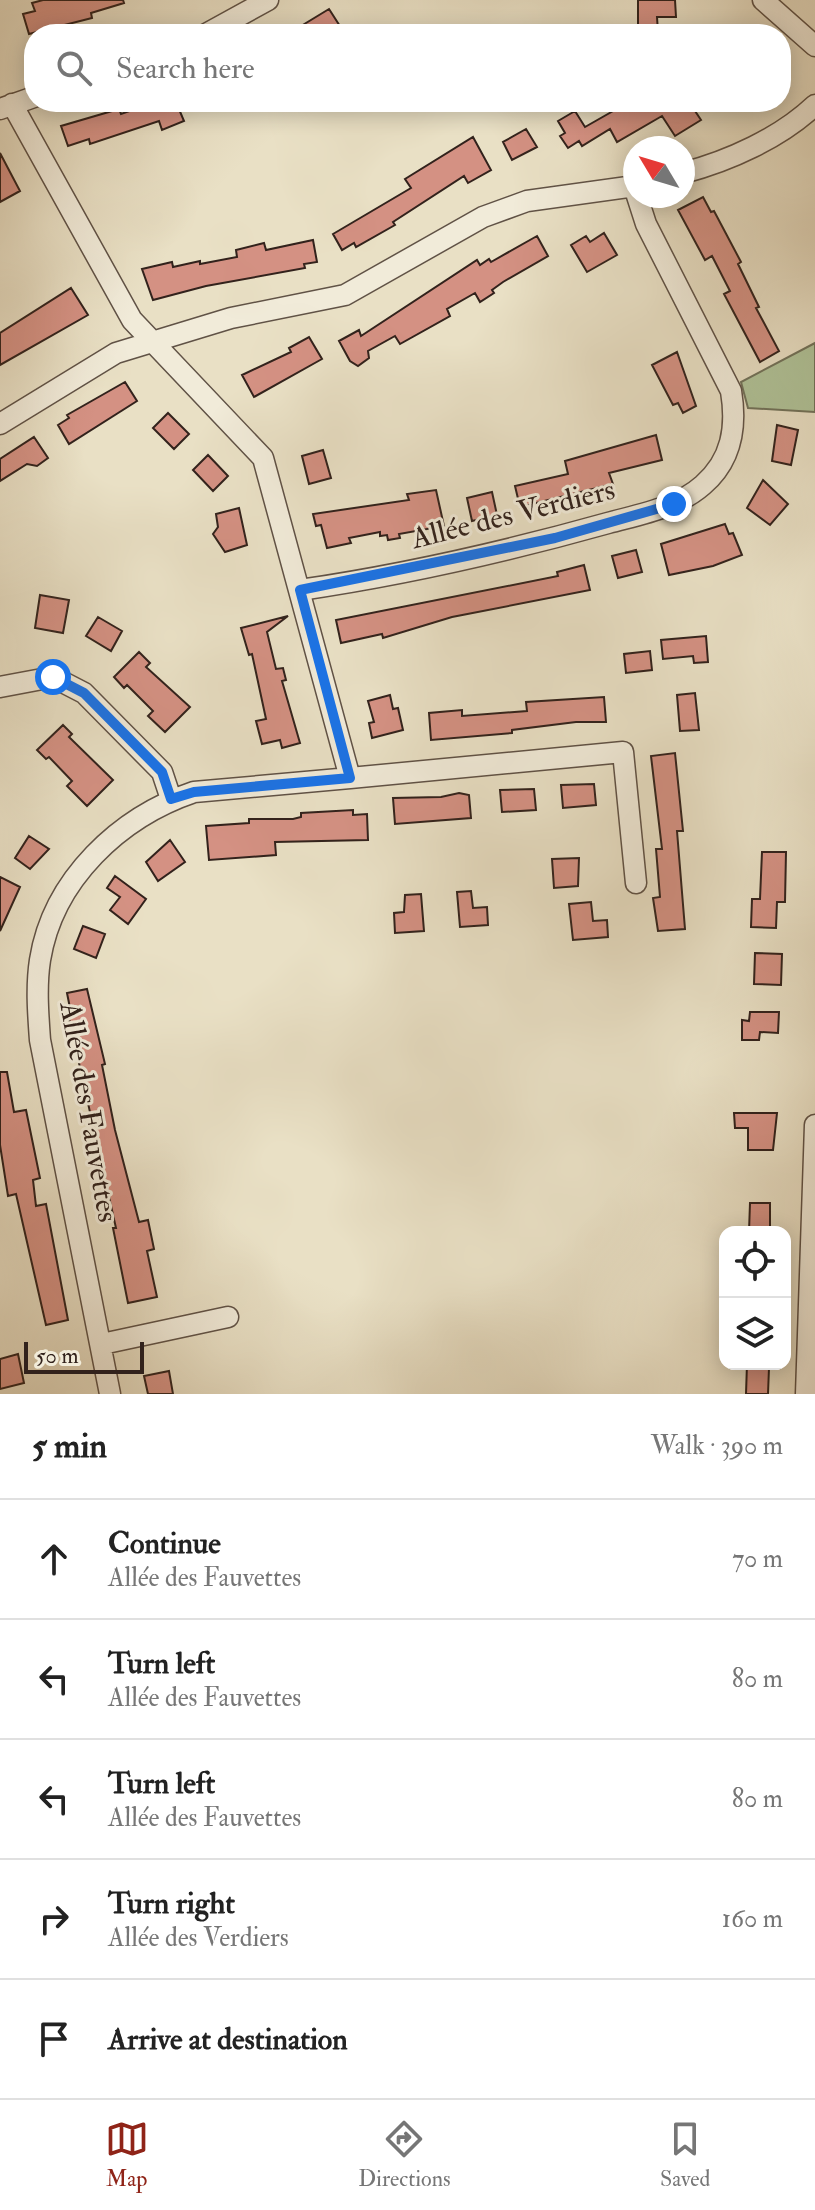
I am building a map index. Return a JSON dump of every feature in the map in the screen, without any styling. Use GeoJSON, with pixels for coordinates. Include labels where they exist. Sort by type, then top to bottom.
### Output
{"type":"FeatureCollection","features":[{"type":"Feature","properties":{"kind":"street"},"geometry":{"type":"LineString","coordinates":[[224,24],[268,0]]}},
{"type":"Feature","properties":{"kind":"street"},"geometry":{"type":"LineString","coordinates":[[763,0],[790,24]]}},
{"type":"Feature","properties":{"kind":"street"},"geometry":{"type":"LineString","coordinates":[[791,25],[815,46]]}},
{"type":"Feature","properties":{"kind":"street"},"geometry":{"type":"LineString","coordinates":[[695,168],[741,151],[798,122],[815,105]]}},
{"type":"Feature","properties":{"kind":"street"},"geometry":{"type":"LineString","coordinates":[[6,106],[132,320],[156,341],[263,458],[350,778]]}},
{"type":"Feature","properties":{"kind":"street"},"geometry":{"type":"LineString","coordinates":[[0,424],[116,353],[231,318],[345,295],[483,217],[527,201],[623,189]]}},
{"type":"Feature","properties":{"kind":"street","name":"Allée des Verdiers"},"geometry":{"type":"LineString","coordinates":[[300,590],[555,538],[674,504],[705,484],[722,463],[733,436],[735,418],[731,391],[646,224],[641,208]]}},
{"type":"Feature","properties":{"kind":"street"},"geometry":{"type":"LineString","coordinates":[[0,687],[53,677],[84,693],[162,772],[171,799]]}},
{"type":"Feature","properties":{"kind":"street","name":"Allée des Fauvettes"},"geometry":{"type":"LineString","coordinates":[[110,1394],[40,1040],[37,1006],[40,959],[52,919],[70,886],[98,849],[128,824],[171,799],[194,792],[623,752],[636,883]]}},
{"type":"Feature","properties":{"kind":"street"},"geometry":{"type":"LineString","coordinates":[[806,1394],[815,1125]]}},
{"type":"Feature","properties":{"kind":"street"},"geometry":{"type":"LineString","coordinates":[[102,1344],[228,1317]]}},
{"type":"Feature","properties":{"kind":"green space"},"geometry":{"type":"Polygon","coordinates":[[[815,343],[815,412],[748,408],[741,382],[815,343]]]}},
{"type":"Feature","properties":{"kind":"building"},"geometry":{"type":"Polygon","coordinates":[[[43,0],[123,0],[124,3],[91,13],[92,18],[68,24],[26,24],[23,14],[35,11],[32,3],[43,0]]]}},
{"type":"Feature","properties":{"kind":"building"},"geometry":{"type":"Polygon","coordinates":[[[638,0],[675,0],[676,17],[657,17],[657,24],[638,24],[638,0]]]}},
{"type":"Feature","properties":{"kind":"building"},"geometry":{"type":"Polygon","coordinates":[[[329,9],[339,24],[304,24],[329,9]]]}},
{"type":"Feature","properties":{"kind":"building"},"geometry":{"type":"Polygon","coordinates":[[[109,112],[180,112],[184,121],[162,130],[159,121],[90,144],[89,139],[68,146],[61,126],[109,112]]]}},
{"type":"Feature","properties":{"kind":"building"},"geometry":{"type":"Polygon","coordinates":[[[576,112],[585,127],[611,112],[696,112],[701,120],[675,136],[662,116],[617,142],[610,129],[582,146],[579,141],[568,148],[560,136],[565,133],[558,121],[576,112]]]}},
{"type":"Feature","properties":{"kind":"building"},"geometry":{"type":"Polygon","coordinates":[[[526,129],[537,147],[512,160],[503,142],[526,129]]]}},
{"type":"Feature","properties":{"kind":"building"},"geometry":{"type":"Polygon","coordinates":[[[473,137],[491,170],[468,183],[464,176],[393,222],[395,225],[356,247],[354,243],[342,250],[333,234],[411,188],[405,179],[473,137]]]}},
{"type":"Feature","properties":{"kind":"building"},"geometry":{"type":"Polygon","coordinates":[[[0,153],[20,191],[0,202],[0,153]]]}},
{"type":"Feature","properties":{"kind":"building"},"geometry":{"type":"Polygon","coordinates":[[[703,197],[711,212],[714,211],[741,262],[738,264],[759,307],[756,308],[779,351],[760,362],[724,294],[730,291],[712,256],[705,260],[678,210],[695,208],[695,201],[703,197]]]}},
{"type":"Feature","properties":{"kind":"building"},"geometry":{"type":"Polygon","coordinates":[[[604,233],[617,255],[587,272],[571,245],[586,236],[590,242],[604,233]]]}},
{"type":"Feature","properties":{"kind":"building"},"geometry":{"type":"Polygon","coordinates":[[[537,236],[548,256],[503,282],[492,290],[494,293],[480,302],[475,293],[447,309],[450,316],[400,344],[395,336],[368,351],[369,358],[358,366],[350,361],[339,341],[359,330],[361,336],[477,260],[480,265],[489,259],[491,262],[537,236]]]}},
{"type":"Feature","properties":{"kind":"building"},"geometry":{"type":"Polygon","coordinates":[[[313,240],[317,262],[304,264],[305,268],[206,286],[153,300],[142,269],[172,262],[173,267],[237,257],[236,250],[264,243],[266,250],[313,240]]]}},
{"type":"Feature","properties":{"kind":"building"},"geometry":{"type":"Polygon","coordinates":[[[71,288],[88,315],[0,365],[0,333],[71,288]]]}},
{"type":"Feature","properties":{"kind":"building"},"geometry":{"type":"Polygon","coordinates":[[[309,337],[322,359],[254,397],[242,375],[291,352],[289,348],[309,337]]]}},
{"type":"Feature","properties":{"kind":"building"},"geometry":{"type":"Polygon","coordinates":[[[677,352],[696,406],[683,413],[678,403],[673,405],[652,365],[677,352]]]}},
{"type":"Feature","properties":{"kind":"building"},"geometry":{"type":"Polygon","coordinates":[[[125,382],[137,401],[69,444],[58,425],[69,418],[67,415],[125,382]]]}},
{"type":"Feature","properties":{"kind":"building"},"geometry":{"type":"Polygon","coordinates":[[[168,413],[189,434],[174,449],[153,428],[168,413]]]}},
{"type":"Feature","properties":{"kind":"building"},"geometry":{"type":"Polygon","coordinates":[[[777,425],[798,430],[791,465],[772,461],[777,425]]]}},
{"type":"Feature","properties":{"kind":"building"},"geometry":{"type":"Polygon","coordinates":[[[656,435],[662,460],[609,473],[613,484],[520,507],[515,486],[568,474],[565,461],[656,435]]]}},
{"type":"Feature","properties":{"kind":"building"},"geometry":{"type":"Polygon","coordinates":[[[34,437],[48,458],[37,466],[27,464],[0,481],[0,459],[34,437]]]}},
{"type":"Feature","properties":{"kind":"building"},"geometry":{"type":"Polygon","coordinates":[[[323,450],[331,478],[309,484],[302,456],[323,450]]]}},
{"type":"Feature","properties":{"kind":"building"},"geometry":{"type":"Polygon","coordinates":[[[208,455],[228,476],[213,491],[193,470],[208,455]]]}},
{"type":"Feature","properties":{"kind":"building"},"geometry":{"type":"Polygon","coordinates":[[[763,480],[788,504],[770,525],[747,508],[763,480]]]}},
{"type":"Feature","properties":{"kind":"building"},"geometry":{"type":"Polygon","coordinates":[[[436,490],[444,526],[399,534],[400,538],[388,540],[387,535],[380,536],[380,532],[349,538],[351,543],[327,548],[321,525],[316,526],[313,514],[409,500],[407,494],[436,490]]]}},
{"type":"Feature","properties":{"kind":"building"},"geometry":{"type":"Polygon","coordinates":[[[492,492],[497,515],[472,521],[467,498],[492,492]]]}},
{"type":"Feature","properties":{"kind":"building"},"geometry":{"type":"Polygon","coordinates":[[[239,508],[247,545],[225,552],[213,534],[218,527],[216,514],[239,508]]]}},
{"type":"Feature","properties":{"kind":"building"},"geometry":{"type":"Polygon","coordinates":[[[725,524],[729,534],[733,533],[742,555],[713,566],[669,575],[661,544],[725,524]]]}},
{"type":"Feature","properties":{"kind":"building"},"geometry":{"type":"Polygon","coordinates":[[[636,550],[642,572],[618,578],[612,556],[636,550]]]}},
{"type":"Feature","properties":{"kind":"building"},"geometry":{"type":"Polygon","coordinates":[[[584,565],[590,590],[452,617],[383,638],[382,634],[341,643],[336,620],[558,576],[557,572],[584,565]]]}},
{"type":"Feature","properties":{"kind":"building"},"geometry":{"type":"Polygon","coordinates":[[[40,595],[69,600],[63,633],[35,628],[40,595]]]}},
{"type":"Feature","properties":{"kind":"building"},"geometry":{"type":"Polygon","coordinates":[[[288,616],[267,632],[276,669],[283,668],[286,680],[282,681],[300,743],[282,748],[280,740],[262,744],[256,721],[266,719],[252,654],[249,655],[241,628],[288,616]]]}},
{"type":"Feature","properties":{"kind":"building"},"geometry":{"type":"Polygon","coordinates":[[[98,617],[122,631],[111,651],[86,636],[98,617]]]}},
{"type":"Feature","properties":{"kind":"building"},"geometry":{"type":"Polygon","coordinates":[[[706,636],[708,662],[694,663],[693,656],[663,659],[661,640],[706,636]]]}},
{"type":"Feature","properties":{"kind":"building"},"geometry":{"type":"Polygon","coordinates":[[[650,651],[652,670],[626,673],[624,654],[650,651]]]}},
{"type":"Feature","properties":{"kind":"building"},"geometry":{"type":"Polygon","coordinates":[[[139,652],[150,663],[146,667],[190,707],[165,732],[148,716],[153,711],[127,685],[124,688],[114,677],[139,652]]]}},
{"type":"Feature","properties":{"kind":"building"},"geometry":{"type":"Polygon","coordinates":[[[695,693],[699,730],[680,731],[677,695],[695,693]]]}},
{"type":"Feature","properties":{"kind":"building"},"geometry":{"type":"Polygon","coordinates":[[[390,695],[393,709],[398,708],[403,730],[372,738],[369,723],[374,722],[368,701],[390,695]]]}},
{"type":"Feature","properties":{"kind":"building"},"geometry":{"type":"Polygon","coordinates":[[[604,697],[606,722],[576,722],[512,730],[512,733],[431,740],[429,713],[462,710],[462,716],[527,711],[526,702],[604,697]]]}},
{"type":"Feature","properties":{"kind":"building"},"geometry":{"type":"Polygon","coordinates":[[[63,725],[72,734],[69,737],[113,780],[87,806],[67,786],[72,781],[49,757],[46,759],[37,750],[63,725]]]}},
{"type":"Feature","properties":{"kind":"building"},"geometry":{"type":"Polygon","coordinates":[[[675,753],[683,831],[677,831],[685,929],[658,931],[653,898],[660,897],[656,849],[662,849],[651,756],[675,753]]]}},
{"type":"Feature","properties":{"kind":"building"},"geometry":{"type":"Polygon","coordinates":[[[594,784],[596,805],[563,808],[561,785],[594,784]]]}},
{"type":"Feature","properties":{"kind":"building"},"geometry":{"type":"Polygon","coordinates":[[[534,789],[536,810],[502,812],[500,790],[534,789]]]}},
{"type":"Feature","properties":{"kind":"building"},"geometry":{"type":"Polygon","coordinates":[[[459,793],[469,795],[471,818],[395,824],[393,798],[441,797],[459,793]]]}},
{"type":"Feature","properties":{"kind":"building"},"geometry":{"type":"Polygon","coordinates":[[[353,810],[353,815],[367,814],[368,840],[275,842],[276,855],[209,860],[206,826],[249,823],[249,819],[293,819],[301,817],[301,813],[353,810]]]}},
{"type":"Feature","properties":{"kind":"building"},"geometry":{"type":"Polygon","coordinates":[[[29,836],[49,849],[30,869],[15,858],[29,836]]]}},
{"type":"Feature","properties":{"kind":"building"},"geometry":{"type":"Polygon","coordinates":[[[170,840],[185,862],[158,881],[146,862],[170,840]]]}},
{"type":"Feature","properties":{"kind":"building"},"geometry":{"type":"Polygon","coordinates":[[[762,852],[786,852],[785,902],[777,902],[776,928],[751,927],[752,899],[760,899],[762,852]]]}},
{"type":"Feature","properties":{"kind":"building"},"geometry":{"type":"Polygon","coordinates":[[[579,858],[578,886],[554,888],[552,859],[579,858]]]}},
{"type":"Feature","properties":{"kind":"building"},"geometry":{"type":"Polygon","coordinates":[[[115,876],[146,899],[128,924],[110,910],[120,897],[107,888],[115,876]]]}},
{"type":"Feature","properties":{"kind":"building"},"geometry":{"type":"Polygon","coordinates":[[[0,877],[20,887],[0,931],[0,877]]]}},
{"type":"Feature","properties":{"kind":"building"},"geometry":{"type":"Polygon","coordinates":[[[471,891],[473,908],[487,907],[488,925],[460,927],[457,892],[471,891]]]}},
{"type":"Feature","properties":{"kind":"building"},"geometry":{"type":"Polygon","coordinates":[[[421,894],[424,931],[395,933],[394,913],[404,912],[405,895],[421,894]]]}},
{"type":"Feature","properties":{"kind":"building"},"geometry":{"type":"Polygon","coordinates":[[[591,902],[593,921],[607,920],[608,937],[573,940],[569,904],[591,902]]]}},
{"type":"Feature","properties":{"kind":"building"},"geometry":{"type":"Polygon","coordinates":[[[83,926],[105,934],[96,958],[74,949],[83,926]]]}},
{"type":"Feature","properties":{"kind":"building"},"geometry":{"type":"Polygon","coordinates":[[[755,953],[782,954],[781,985],[754,984],[755,953]]]}},
{"type":"Feature","properties":{"kind":"building"},"geometry":{"type":"Polygon","coordinates":[[[87,989],[105,1064],[102,1065],[115,1130],[139,1222],[148,1220],[154,1249],[147,1251],[157,1297],[128,1303],[113,1228],[116,1228],[68,1014],[71,1013],[67,993],[87,989]]]}},
{"type":"Feature","properties":{"kind":"building"},"geometry":{"type":"Polygon","coordinates":[[[750,1012],[779,1012],[778,1033],[760,1032],[759,1040],[742,1040],[742,1020],[749,1021],[750,1012]]]}},
{"type":"Feature","properties":{"kind":"building"},"geometry":{"type":"Polygon","coordinates":[[[0,1072],[7,1072],[14,1112],[26,1110],[40,1178],[33,1180],[36,1206],[46,1204],[68,1320],[46,1325],[16,1194],[8,1196],[0,1145],[0,1072]]]}},
{"type":"Feature","properties":{"kind":"building"},"geometry":{"type":"Polygon","coordinates":[[[734,1113],[777,1113],[773,1150],[748,1150],[748,1128],[735,1128],[734,1113]]]}},
{"type":"Feature","properties":{"kind":"building"},"geometry":{"type":"Polygon","coordinates":[[[750,1203],[770,1203],[770,1226],[749,1226],[750,1203]]]}},
{"type":"Feature","properties":{"kind":"building"},"geometry":{"type":"Polygon","coordinates":[[[18,1354],[24,1383],[0,1389],[0,1359],[18,1354]]]}},
{"type":"Feature","properties":{"kind":"building"},"geometry":{"type":"Polygon","coordinates":[[[747,1370],[769,1370],[768,1394],[746,1394],[747,1370]]]}},
{"type":"Feature","properties":{"kind":"building"},"geometry":{"type":"Polygon","coordinates":[[[169,1371],[173,1394],[148,1394],[144,1376],[169,1371]]]}},
{"type":"Feature","properties":{"kind":"route"},"geometry":{"type":"LineString","coordinates":[[53,677],[84,693],[162,772],[171,799],[194,792],[350,778],[300,590],[345,584],[555,538],[674,504]]}}]}
